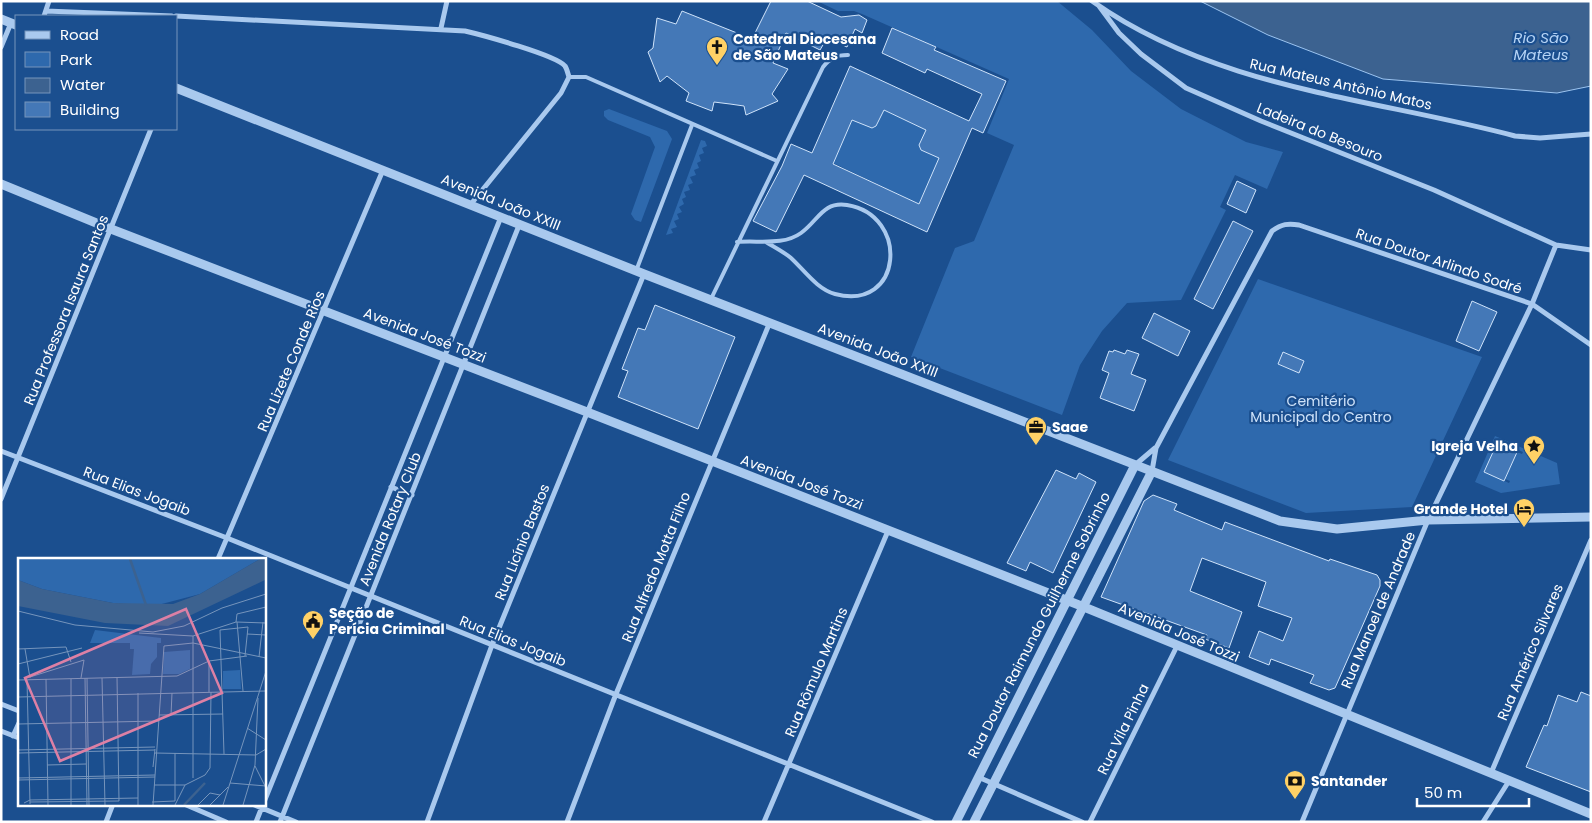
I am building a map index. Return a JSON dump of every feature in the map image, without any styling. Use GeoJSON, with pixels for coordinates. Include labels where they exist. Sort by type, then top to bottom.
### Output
{"type":"FeatureCollection","features":[{"type":"Feature","properties":{"kind":"street"},"geometry":{"type":"LineString","coordinates":[[49,1],[45,14],[108,15]]}},
{"type":"Feature","properties":{"kind":"street"},"geometry":{"type":"LineString","coordinates":[[441,28],[447,1]]}},
{"type":"Feature","properties":{"kind":"street"},"geometry":{"type":"LineString","coordinates":[[1092,1],[1099,6]]}},
{"type":"Feature","properties":{"kind":"street","name":"Rua Mateus Antônio Matos"},"geometry":{"type":"LineString","coordinates":[[1099,6],[1187,52],[1280,84],[1514,136],[1540,138],[1591,134]]}},
{"type":"Feature","properties":{"kind":"street","name":"Ladeira do Besouro"},"geometry":{"type":"LineString","coordinates":[[1099,6],[1119,33],[1141,54],[1186,88],[1261,121],[1434,190],[1556,245],[1591,250]]}},
{"type":"Feature","properties":{"kind":"street"},"geometry":{"type":"LineString","coordinates":[[178,16],[441,28],[465,31],[505,42],[558,61],[565,66],[569,77],[561,93],[471,204]]}},
{"type":"Feature","properties":{"kind":"street"},"geometry":{"type":"LineString","coordinates":[[1,20],[14,24],[1,46]]}},
{"type":"Feature","properties":{"kind":"street","name":"Avenida João XXIII"},"geometry":{"type":"LineString","coordinates":[[178,89],[471,204],[640,273],[1280,521],[1337,529],[1428,520],[1591,517]]}},
{"type":"Feature","properties":{"kind":"street","name":"Rua Professora Isaura Santos"},"geometry":{"type":"LineString","coordinates":[[1,499],[151,130]]}},
{"type":"Feature","properties":{"kind":"street","name":"Rua Lizete Conde Rios"},"geometry":{"type":"LineString","coordinates":[[218,558],[325,311],[383,170]]}},
{"type":"Feature","properties":{"kind":"street","name":"Avenida José Tozzi"},"geometry":{"type":"LineString","coordinates":[[1,184],[110,229],[444,356],[1084,607],[1591,814]]}},
{"type":"Feature","properties":{"kind":"street","name":"Avenida Rotary Club"},"geometry":{"type":"LineString","coordinates":[[265,800],[501,217]]}},
{"type":"Feature","properties":{"kind":"street","name":"Rua Doutor Arlindo Sodré"},"geometry":{"type":"LineString","coordinates":[[1272,231],[1288,223],[1299,226],[1532,304],[1591,345]]}},
{"type":"Feature","properties":{"kind":"street","name":"Avenida Rotary Club"},"geometry":{"type":"LineString","coordinates":[[282,819],[520,224]]}},
{"type":"Feature","properties":{"kind":"street","name":"Rua Doutor Raimundo Guilherme Sobrinho"},"geometry":{"type":"LineString","coordinates":[[974,822],[1152,471],[1156,448],[1272,231]]}},
{"type":"Feature","properties":{"kind":"street","name":"Rua Manoel de Andrade"},"geometry":{"type":"LineString","coordinates":[[1302,822],[1345,715],[1428,520],[1532,304],[1556,245]]}},
{"type":"Feature","properties":{"kind":"street","name":"Rua Licínio Bastos"},"geometry":{"type":"LineString","coordinates":[[427,822],[492,645],[587,412],[640,273]]}},
{"type":"Feature","properties":{"kind":"street","name":"Rua Alfredo Motta Filho"},"geometry":{"type":"LineString","coordinates":[[567,822],[616,694],[770,322]]}},
{"type":"Feature","properties":{"kind":"street","name":"Rua Doutor Raimundo Guilherme Sobrinho"},"geometry":{"type":"LineString","coordinates":[[956,822],[1135,465],[1156,448]]}},
{"type":"Feature","properties":{"kind":"street","name":"Rua Elias Jogaib"},"geometry":{"type":"LineString","coordinates":[[1,451],[227,538],[932,822]]}},
{"type":"Feature","properties":{"kind":"street"},"geometry":{"type":"LineString","coordinates":[[391,487],[412,495]]}},
{"type":"Feature","properties":{"kind":"street","name":"Rua Rômulo Martins"},"geometry":{"type":"LineString","coordinates":[[764,822],[888,530]]}},
{"type":"Feature","properties":{"kind":"street"},"geometry":{"type":"LineString","coordinates":[[1100,533],[1116,540]]}},
{"type":"Feature","properties":{"kind":"street","name":"Rua Américo Silvares"},"geometry":{"type":"LineString","coordinates":[[1490,774],[1591,540]]}},
{"type":"Feature","properties":{"kind":"street","name":"Rua Vila Pinha"},"geometry":{"type":"LineString","coordinates":[[1090,822],[1177,646]]}},
{"type":"Feature","properties":{"kind":"street"},"geometry":{"type":"LineString","coordinates":[[1,704],[18,711]]}},
{"type":"Feature","properties":{"kind":"street"},"geometry":{"type":"LineString","coordinates":[[1,731],[16,737]]}},
{"type":"Feature","properties":{"kind":"street"},"geometry":{"type":"LineString","coordinates":[[978,777],[1082,822]]}},
{"type":"Feature","properties":{"kind":"street"},"geometry":{"type":"LineString","coordinates":[[1483,822],[1509,781]]}},
{"type":"Feature","properties":{"kind":"street"},"geometry":{"type":"LineString","coordinates":[[106,822],[112,806]]}},
{"type":"Feature","properties":{"kind":"street"},"geometry":{"type":"LineString","coordinates":[[189,806],[226,822]]}},
{"type":"Feature","properties":{"kind":"street","name":"Avenida Rotary Club"},"geometry":{"type":"LineString","coordinates":[[256,822],[263,806]]}},
{"type":"Feature","properties":{"kind":"street"},"geometry":{"type":"LineString","coordinates":[[264,806],[282,819],[296,822]]}},
{"type":"Feature","properties":{"kind":"lane"},"geometry":{"type":"LineString","coordinates":[[711,300],[776,161],[823,67],[829,60],[838,55],[848,55]]}},
{"type":"Feature","properties":{"kind":"lane"},"geometry":{"type":"LineString","coordinates":[[569,77],[586,77],[776,161]]}},
{"type":"Feature","properties":{"kind":"lane"},"geometry":{"type":"LineString","coordinates":[[640,273],[692,125]]}},
{"type":"Feature","properties":{"kind":"lane"},"geometry":{"type":"LineString","coordinates":[[738,242],[766,242],[799,234],[826,208],[835,205],[848,205],[870,216],[887,232],[890,245],[888,274],[880,285],[868,295],[854,297],[833,294],[818,285],[790,257],[766,242]]}},
{"type":"Feature","properties":{"kind":"green space"},"geometry":{"type":"Polygon","coordinates":[[[817,1],[1057,1],[1092,30],[1131,71],[1181,109],[1246,142],[1283,152],[1267,189],[1235,175],[1220,207],[1226,210],[1181,300],[1127,303],[1102,331],[1080,365],[1062,415],[911,357],[955,248],[974,241],[1014,145],[987,133],[1009,79],[862,14],[854,11],[838,11],[817,1]]]}},
{"type":"Feature","properties":{"kind":"green space"},"geometry":{"type":"Polygon","coordinates":[[[861,99],[947,140],[919,204],[833,163],[861,99]]]}},
{"type":"Feature","properties":{"kind":"green space"},"geometry":{"type":"Polygon","coordinates":[[[609,109],[667,131],[672,139],[641,222],[635,220],[631,214],[655,147],[650,137],[608,120],[604,116],[604,111],[609,109]]]}},
{"type":"Feature","properties":{"kind":"green space"},"geometry":{"type":"Polygon","coordinates":[[[701,140],[705,141],[707,146],[702,148],[704,153],[699,155],[701,161],[697,163],[699,168],[694,170],[696,175],[690,177],[693,183],[688,185],[690,190],[684,192],[686,197],[682,199],[684,204],[679,207],[682,212],[677,214],[679,219],[674,221],[677,227],[671,229],[673,233],[666,235],[701,140]]]}},
{"type":"Feature","properties":{"kind":"green space","name":"Cemitério Municipal do Centro"},"geometry":{"type":"Polygon","coordinates":[[[1258,279],[1482,357],[1412,507],[1306,513],[1168,460],[1258,279]]]}},
{"type":"Feature","properties":{"kind":"green space","name":"Igreja Velha"},"geometry":{"type":"Polygon","coordinates":[[[1495,436],[1557,463],[1560,484],[1501,493],[1475,482],[1495,436]],[[1498,441],[1485,472],[1509,483],[1510,481],[1505,479],[1517,452],[1522,454],[1523,452],[1498,441]]]}},
{"type":"Feature","properties":{"kind":"water","name":"Rio São Mateus"},"geometry":{"type":"Polygon","coordinates":[[[1200,1],[1591,1],[1591,86],[1557,93],[1383,79],[1268,35],[1200,1]]]}},
{"type":"Feature","properties":{"kind":"building","name":"Catedral Diocesana de São Mateus"},"geometry":{"type":"Polygon","coordinates":[[[771,1],[807,1],[841,17],[859,15],[867,20],[862,33],[855,29],[847,47],[827,38],[820,50],[786,33],[773,63],[788,69],[772,94],[778,101],[746,115],[744,106],[714,102],[712,111],[686,101],[689,93],[667,76],[660,82],[648,52],[653,48],[657,18],[676,24],[682,11],[752,39],[771,1]]]}},
{"type":"Feature","properties":{"kind":"building"},"geometry":{"type":"Polygon","coordinates":[[[892,28],[936,47],[934,50],[1006,81],[983,133],[972,128],[927,232],[804,175],[776,232],[753,221],[782,166],[791,144],[812,153],[850,66],[969,121],[982,94],[927,69],[925,73],[882,53],[892,28]],[[884,110],[876,126],[872,128],[852,120],[833,164],[919,204],[939,158],[921,150],[919,145],[926,130],[884,110]]]}},
{"type":"Feature","properties":{"kind":"building"},"geometry":{"type":"Polygon","coordinates":[[[1237,181],[1256,190],[1246,213],[1227,204],[1237,181]]]}},
{"type":"Feature","properties":{"kind":"building"},"geometry":{"type":"Polygon","coordinates":[[[1233,221],[1253,231],[1213,309],[1194,299],[1233,221]]]}},
{"type":"Feature","properties":{"kind":"building"},"geometry":{"type":"Polygon","coordinates":[[[1472,301],[1497,312],[1479,351],[1456,341],[1472,301]]]}},
{"type":"Feature","properties":{"kind":"building"},"geometry":{"type":"Polygon","coordinates":[[[655,305],[735,337],[698,429],[618,397],[628,371],[622,369],[638,328],[645,330],[655,305]]]}},
{"type":"Feature","properties":{"kind":"building"},"geometry":{"type":"Polygon","coordinates":[[[1154,313],[1190,331],[1178,356],[1142,338],[1154,313]]]}},
{"type":"Feature","properties":{"kind":"building"},"geometry":{"type":"Polygon","coordinates":[[[1114,350],[1125,354],[1127,350],[1139,354],[1131,374],[1146,380],[1134,411],[1100,398],[1109,373],[1102,370],[1109,351],[1113,352],[1114,350]]]}},
{"type":"Feature","properties":{"kind":"building"},"geometry":{"type":"Polygon","coordinates":[[[1283,352],[1304,361],[1299,373],[1278,364],[1283,352]]]}},
{"type":"Feature","properties":{"kind":"building"},"geometry":{"type":"Polygon","coordinates":[[[1498,441],[1518,450],[1504,481],[1484,472],[1498,441]]]}},
{"type":"Feature","properties":{"kind":"building"},"geometry":{"type":"Polygon","coordinates":[[[1056,470],[1076,479],[1079,473],[1096,482],[1053,573],[1030,562],[1026,571],[1007,563],[1056,470]]]}},
{"type":"Feature","properties":{"kind":"building"},"geometry":{"type":"Polygon","coordinates":[[[1153,495],[1177,504],[1174,510],[1222,530],[1225,522],[1329,561],[1330,559],[1377,575],[1380,580],[1380,586],[1335,688],[1329,690],[1310,683],[1314,675],[1271,659],[1269,665],[1249,657],[1259,631],[1283,641],[1292,618],[1258,606],[1266,582],[1202,558],[1190,591],[1242,612],[1229,648],[1205,639],[1207,635],[1101,597],[1144,501],[1153,495]]]}},
{"type":"Feature","properties":{"kind":"building"},"geometry":{"type":"Polygon","coordinates":[[[1581,692],[1591,696],[1591,792],[1526,767],[1544,725],[1547,726],[1558,695],[1577,702],[1581,692]]]}},
{"type":"Feature","properties":{"kind":"place","name":"Catedral Diocesana de São Mateus"},"geometry":{"type":"Point","coordinates":[717,66]}},
{"type":"Feature","properties":{"kind":"place","name":"Saae"},"geometry":{"type":"Point","coordinates":[1036,446]}},
{"type":"Feature","properties":{"kind":"place","name":"Igreja Velha"},"geometry":{"type":"Point","coordinates":[1534,465]}},
{"type":"Feature","properties":{"kind":"place","name":"Grande Hotel"},"geometry":{"type":"Point","coordinates":[1524,528]}},
{"type":"Feature","properties":{"kind":"place","name":"Seção de Perícia Criminal"},"geometry":{"type":"Point","coordinates":[313,640]}},
{"type":"Feature","properties":{"kind":"place","name":"Santander"},"geometry":{"type":"Point","coordinates":[1295,800]}}]}
